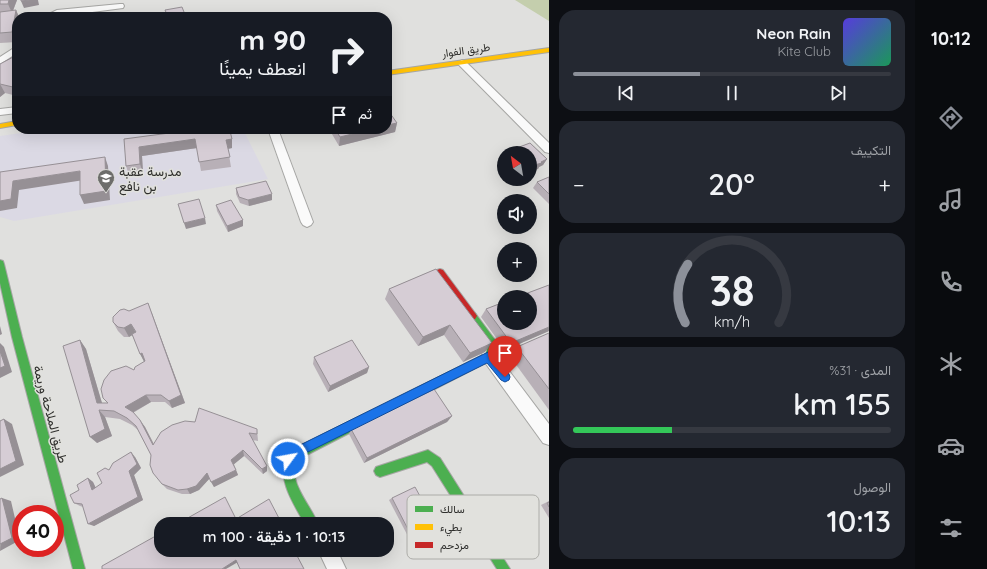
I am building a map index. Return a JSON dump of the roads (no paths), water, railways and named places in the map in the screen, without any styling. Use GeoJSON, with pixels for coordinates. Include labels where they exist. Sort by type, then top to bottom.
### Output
{"type":"FeatureCollection","features":[{"type":"Feature","properties":{"kind":"street"},"geometry":{"type":"LineString","coordinates":[[63,12],[119,3]]}},
{"type":"Feature","properties":{"kind":"street","name":"طريق الفوار"},"geometry":{"type":"LineString","coordinates":[[392,72],[549,50]]}},
{"type":"Feature","properties":{"kind":"street"},"geometry":{"type":"LineString","coordinates":[[0,60],[12,52]]}},
{"type":"Feature","properties":{"kind":"street"},"geometry":{"type":"LineString","coordinates":[[462,63],[549,149]]}},
{"type":"Feature","properties":{"kind":"street"},"geometry":{"type":"LineString","coordinates":[[0,112],[12,111]]}},
{"type":"Feature","properties":{"kind":"street"},"geometry":{"type":"LineString","coordinates":[[0,126],[12,124]]}},
{"type":"Feature","properties":{"kind":"street"},"geometry":{"type":"LineString","coordinates":[[275,134],[307,222]]}},
{"type":"Feature","properties":{"kind":"street","name":"طريق الملاحة وريمة"},"geometry":{"type":"LineString","coordinates":[[0,264],[19,344],[79,569]]}},
{"type":"Feature","properties":{"kind":"street"},"geometry":{"type":"LineString","coordinates":[[308,517],[289,480],[286,466],[288,459],[296,452],[488,357],[492,352],[492,344],[440,273]]}},
{"type":"Feature","properties":{"kind":"street"},"geometry":{"type":"LineString","coordinates":[[488,357],[549,437]]}},
{"type":"Feature","properties":{"kind":"street"},"geometry":{"type":"LineString","coordinates":[[380,471],[428,456],[436,462],[457,495]]}},
{"type":"Feature","properties":{"kind":"street"},"geometry":{"type":"LineString","coordinates":[[331,557],[337,569]]}},
{"type":"Feature","properties":{"kind":"street"},"geometry":{"type":"LineString","coordinates":[[498,559],[504,569]]}},
{"type":"Feature","properties":{"kind":"place","name":"مدرسة عقبة بن نافع"},"geometry":{"type":"Point","coordinates":[106,193]}}]}
